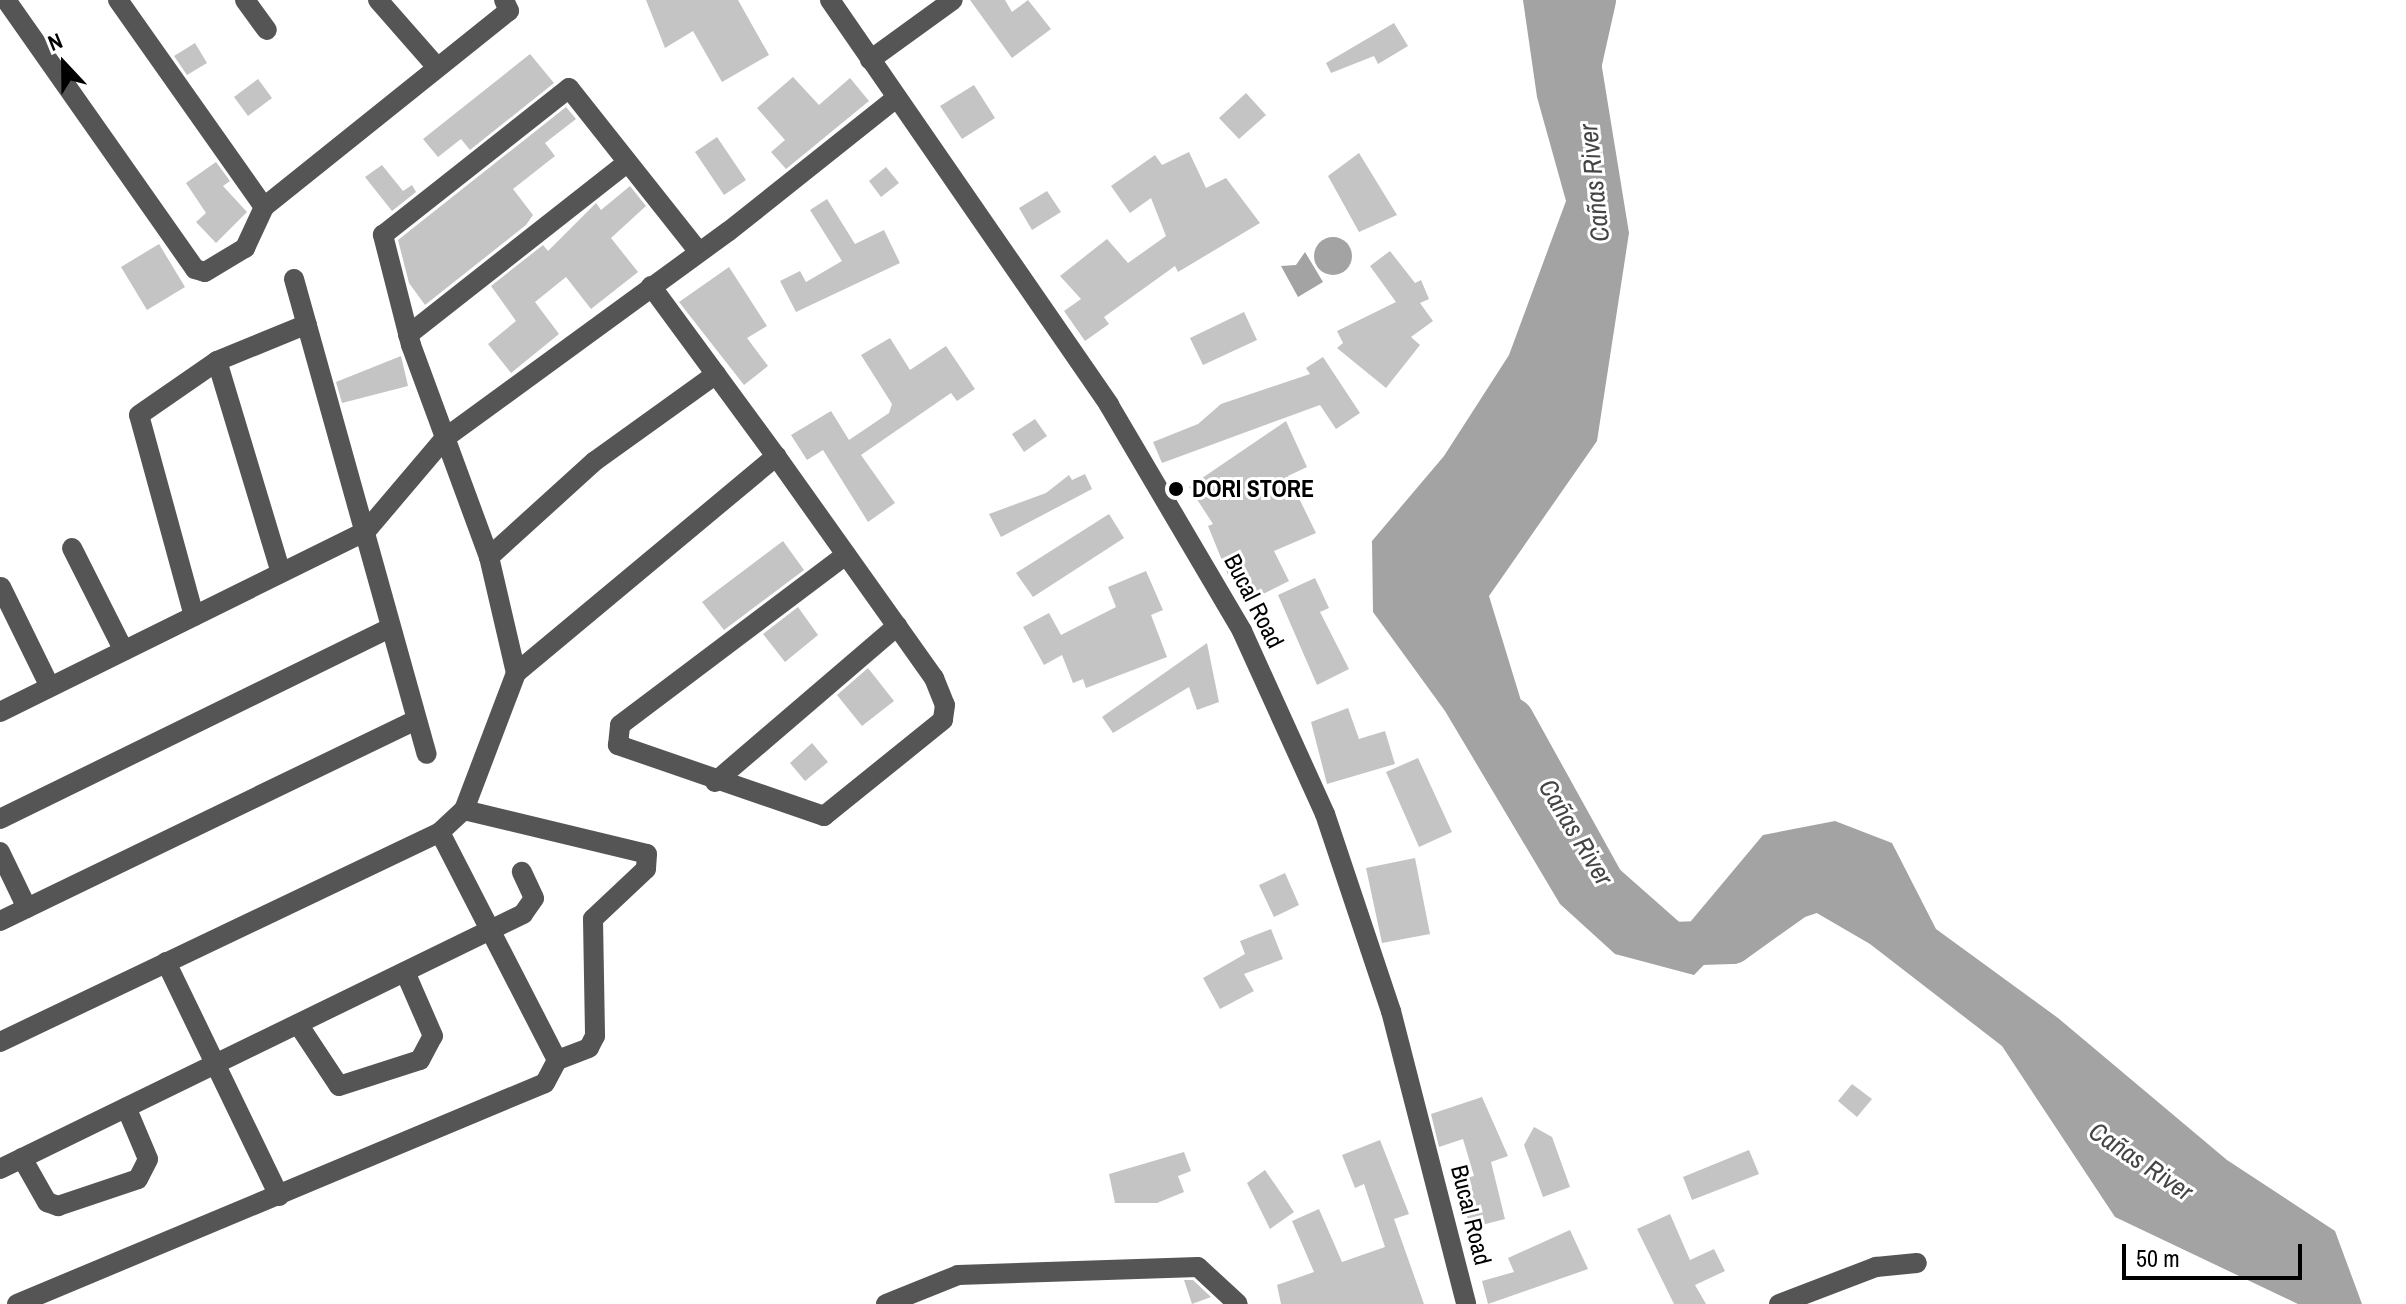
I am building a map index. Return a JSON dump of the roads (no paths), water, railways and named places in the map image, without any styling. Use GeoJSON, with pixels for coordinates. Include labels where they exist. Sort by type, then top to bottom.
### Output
{"type":"FeatureCollection","features":[{"type":"Feature","properties":{"kind":"street"},"geometry":{"type":"LineString","coordinates":[[6,0],[195,269],[205,272],[245,248],[264,207],[436,66],[509,11],[504,0]]}},
{"type":"Feature","properties":{"kind":"street"},"geometry":{"type":"LineString","coordinates":[[118,0],[264,207]]}},
{"type":"Feature","properties":{"kind":"street"},"geometry":{"type":"LineString","coordinates":[[245,0],[267,30]]}},
{"type":"Feature","properties":{"kind":"street"},"geometry":{"type":"LineString","coordinates":[[378,0],[436,66]]}},
{"type":"Feature","properties":{"kind":"street","name":"Bucal Road"},"geometry":{"type":"LineString","coordinates":[[830,0],[895,99],[1109,405],[1242,631],[1325,814],[1391,1011],[1466,1304]]}},
{"type":"Feature","properties":{"kind":"street"},"geometry":{"type":"LineString","coordinates":[[870,60],[953,0]]}},
{"type":"Feature","properties":{"kind":"street"},"geometry":{"type":"LineString","coordinates":[[516,673],[489,557],[408,335],[383,235],[569,88],[625,164],[698,251]]}},
{"type":"Feature","properties":{"kind":"street"},"geometry":{"type":"LineString","coordinates":[[0,712],[366,531],[445,438],[698,251],[895,99]]}},
{"type":"Feature","properties":{"kind":"street"},"geometry":{"type":"LineString","coordinates":[[408,335],[625,164]]}},
{"type":"Feature","properties":{"kind":"street"},"geometry":{"type":"LineString","coordinates":[[294,279],[366,531],[387,629],[427,754]]}},
{"type":"Feature","properties":{"kind":"street"},"geometry":{"type":"LineString","coordinates":[[651,286],[776,456],[934,678],[943,720],[840,811],[824,816],[715,782],[618,745],[620,725],[846,555]]}},
{"type":"Feature","properties":{"kind":"street"},"geometry":{"type":"LineString","coordinates":[[194,616],[139,415],[217,361],[307,324]]}},
{"type":"Feature","properties":{"kind":"street"},"geometry":{"type":"LineString","coordinates":[[217,361],[281,573]]}},
{"type":"Feature","properties":{"kind":"street"},"geometry":{"type":"LineString","coordinates":[[489,557],[595,461],[716,374]]}},
{"type":"Feature","properties":{"kind":"street"},"geometry":{"type":"LineString","coordinates":[[0,1042],[440,832],[464,810],[516,673],[776,456]]}},
{"type":"Feature","properties":{"kind":"street"},"geometry":{"type":"LineString","coordinates":[[72,548],[124,651]]}},
{"type":"Feature","properties":{"kind":"street"},"geometry":{"type":"LineString","coordinates":[[1,587],[50,687]]}},
{"type":"Feature","properties":{"kind":"street"},"geometry":{"type":"LineString","coordinates":[[715,782],[897,626]]}},
{"type":"Feature","properties":{"kind":"street"},"geometry":{"type":"LineString","coordinates":[[0,819],[387,629]]}},
{"type":"Feature","properties":{"kind":"street"},"geometry":{"type":"LineString","coordinates":[[0,921],[416,720]]}},
{"type":"Feature","properties":{"kind":"street"},"geometry":{"type":"LineString","coordinates":[[17,1304],[523,1095],[545,1083],[557,1060],[589,1048],[595,1036],[593,919],[646,869],[647,854],[464,810]]}},
{"type":"Feature","properties":{"kind":"street"},"geometry":{"type":"LineString","coordinates":[[440,832],[557,1060]]}},
{"type":"Feature","properties":{"kind":"street"},"geometry":{"type":"LineString","coordinates":[[0,852],[27,908]]}},
{"type":"Feature","properties":{"kind":"street"},"geometry":{"type":"LineString","coordinates":[[0,1169],[532,908],[522,872]]}},
{"type":"Feature","properties":{"kind":"street"},"geometry":{"type":"LineString","coordinates":[[166,962],[279,1196]]}},
{"type":"Feature","properties":{"kind":"street"},"geometry":{"type":"LineString","coordinates":[[298,1024],[339,1086],[420,1060],[433,1036],[405,972]]}},
{"type":"Feature","properties":{"kind":"street"},"geometry":{"type":"LineString","coordinates":[[22,1158],[47,1202],[58,1206],[138,1179],[148,1159],[126,1107]]}},
{"type":"Feature","properties":{"kind":"street"},"geometry":{"type":"LineString","coordinates":[[1779,1304],[1876,1267],[1917,1263]]}},
{"type":"Feature","properties":{"kind":"street"},"geometry":{"type":"LineString","coordinates":[[886,1304],[958,1275],[1198,1267],[1238,1304]]}},
{"type":"Feature","properties":{"kind":"water"},"geometry":{"type":"Polygon","coordinates":[[[1523,0],[1591,0],[1629,233],[1597,441],[1489,596],[1567,851],[1649,914],[1686,927],[1763,835],[1835,821],[1892,843],[1936,929],[2058,1018],[2227,1160],[2335,1231],[2362,1304],[2298,1304],[2115,1217],[2002,1046],[1870,944],[1803,905],[1746,922],[1694,975],[1615,954],[1560,904],[1445,711],[1373,612],[1372,541],[1444,456],[1509,355],[1566,201],[1537,97],[1523,0]]]}},
{"type":"Feature","properties":{"kind":"water"},"geometry":{"type":"Polygon","coordinates":[[[1333,237],[1346,243],[1352,256],[1346,269],[1333,275],[1320,269],[1314,256],[1320,243],[1333,237]]]}},
{"type":"Feature","properties":{"kind":"water"},"geometry":{"type":"Polygon","coordinates":[[[1305,252],[1323,282],[1298,297],[1281,266],[1296,265],[1305,252]]]}},
{"type":"Feature","properties":{"kind":"waterway","name":"Cañas River"},"geometry":{"type":"LineString","coordinates":[[1579,67],[1594,0]]}},
{"type":"Feature","properties":{"kind":"waterway","name":"Cañas River"},"geometry":{"type":"LineString","coordinates":[[1512,720],[1603,884],[1671,944],[1732,942],[1795,897],[1825,887]]}},
{"type":"Feature","properties":{"kind":"place","name":"DORI STORE"},"geometry":{"type":"Point","coordinates":[1176,489]}}]}
